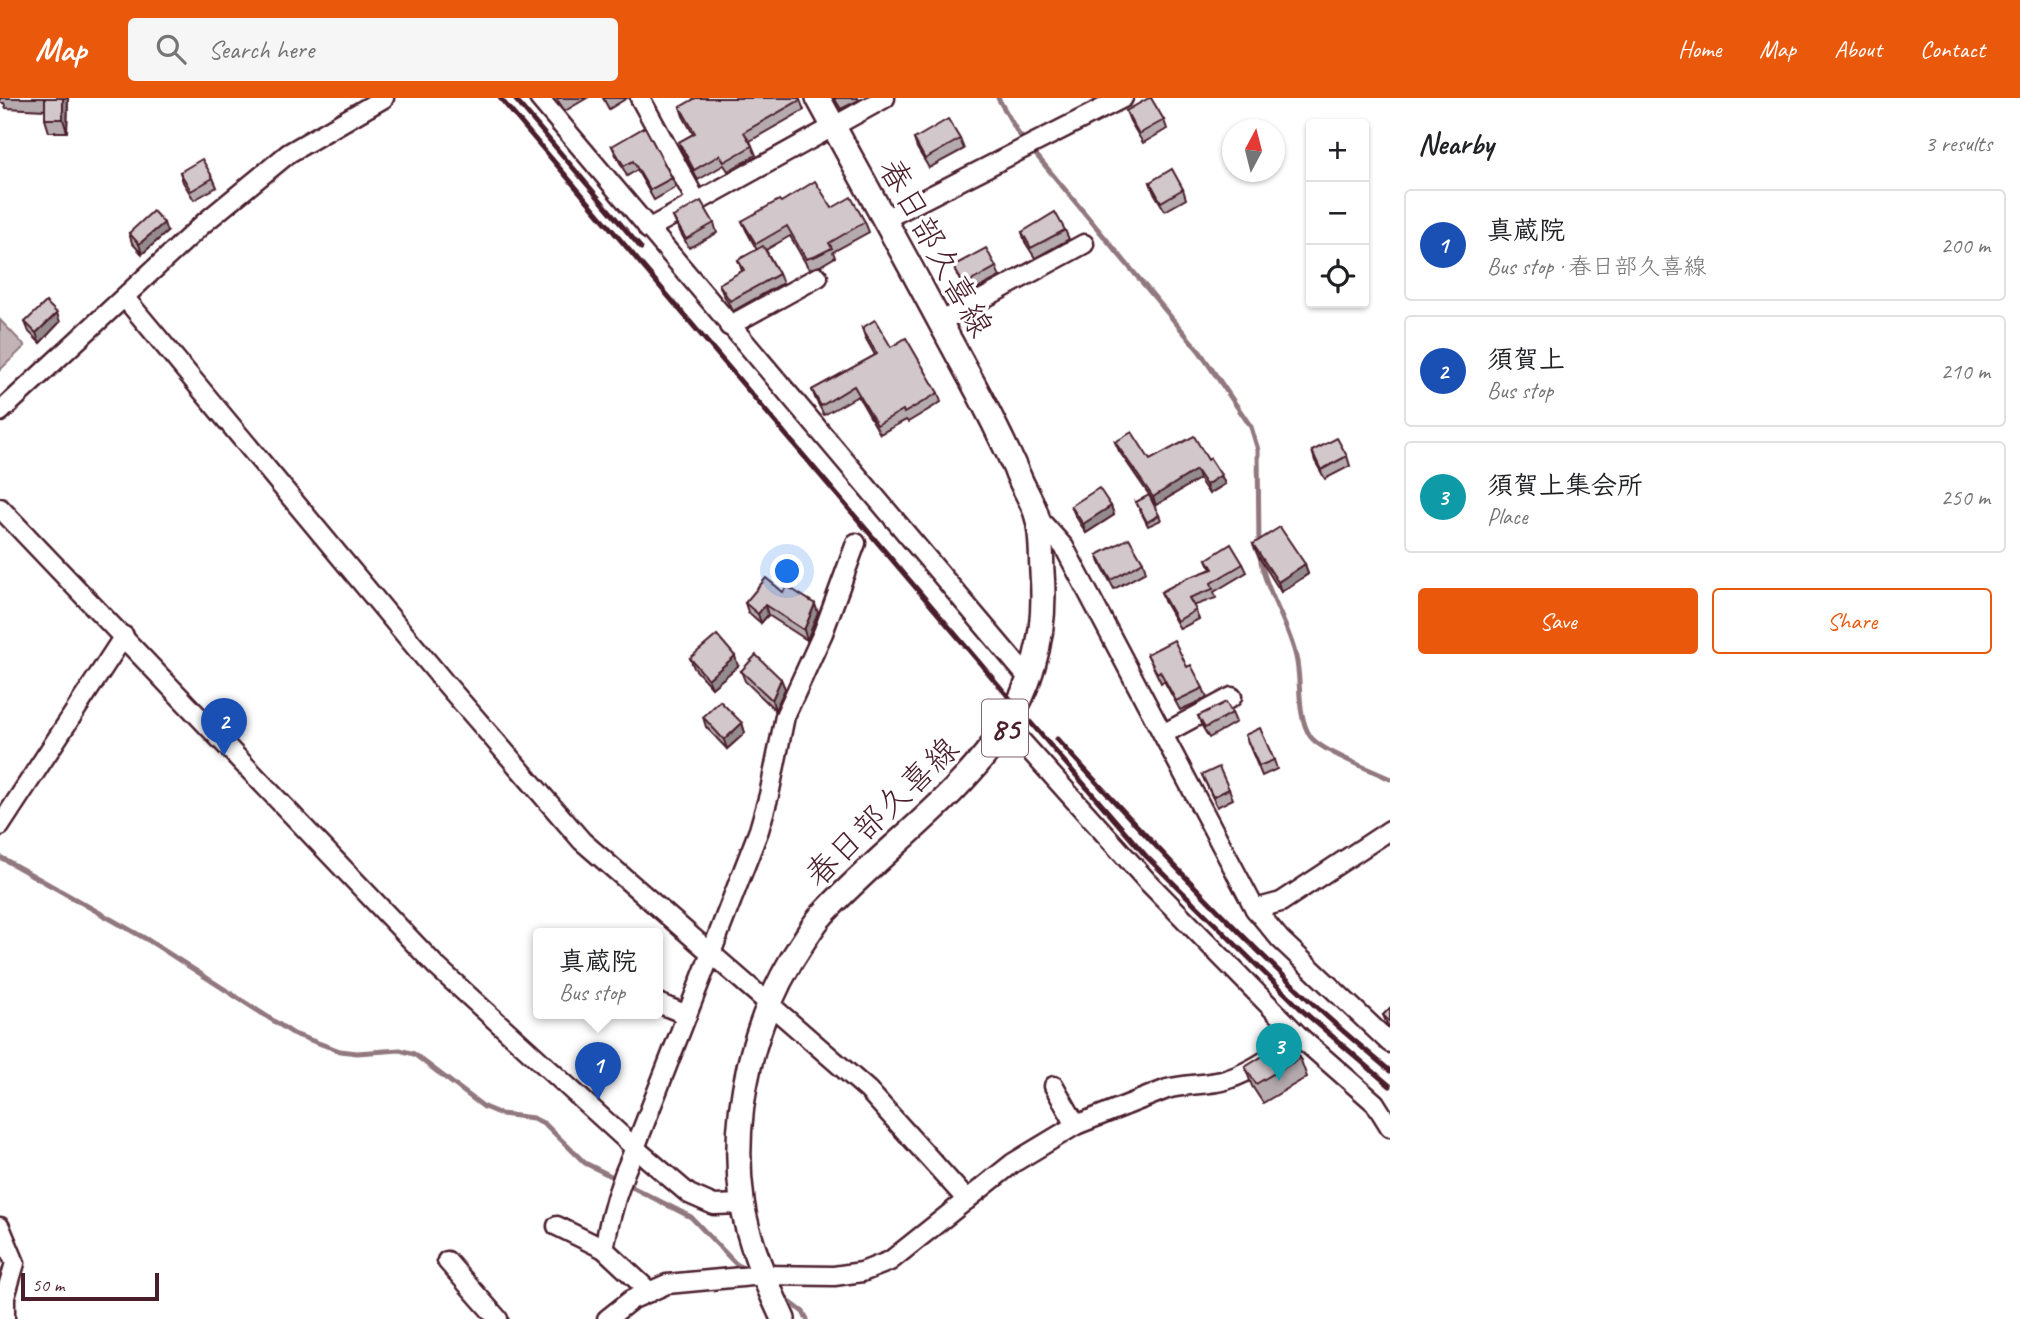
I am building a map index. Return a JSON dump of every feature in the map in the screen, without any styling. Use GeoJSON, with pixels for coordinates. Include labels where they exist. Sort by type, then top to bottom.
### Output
{"type":"FeatureCollection","features":[{"type":"Feature","properties":{"kind":"main road","name":"春日部久喜線"},"geometry":{"type":"LineString","coordinates":[[783,1319],[763,1275],[742,1203],[740,1161],[743,1101],[752,1055],[769,1003],[793,956],[821,916],[974,770],[1007,725],[1030,680],[1041,631],[1044,590],[1038,517],[993,420],[818,98]]}},
{"type":"Feature","properties":{"kind":"street"},"geometry":{"type":"LineString","coordinates":[[0,412],[204,223],[289,153],[384,98]]}},
{"type":"Feature","properties":{"kind":"street"},"geometry":{"type":"LineString","coordinates":[[539,98],[1030,680]]}},
{"type":"Feature","properties":{"kind":"street"},"geometry":{"type":"LineString","coordinates":[[640,98],[697,202]]}},
{"type":"Feature","properties":{"kind":"street"},"geometry":{"type":"LineString","coordinates":[[648,229],[885,98]]}},
{"type":"Feature","properties":{"kind":"street"},"geometry":{"type":"LineString","coordinates":[[885,219],[1123,98]]}},
{"type":"Feature","properties":{"kind":"street"},"geometry":{"type":"LineString","coordinates":[[940,323],[1084,244]]}},
{"type":"Feature","properties":{"kind":"street"},"geometry":{"type":"LineString","coordinates":[[729,326],[818,277]]}},
{"type":"Feature","properties":{"kind":"street"},"geometry":{"type":"LineString","coordinates":[[125,298],[446,684],[582,841],[868,1090],[967,1200]]}},
{"type":"Feature","properties":{"kind":"street"},"geometry":{"type":"LineString","coordinates":[[0,508],[436,966],[689,1194],[714,1205],[742,1203]]}},
{"type":"Feature","properties":{"kind":"street"},"geometry":{"type":"LineString","coordinates":[[1038,517],[1064,547],[1255,909],[1280,939],[1390,1043]]}},
{"type":"Feature","properties":{"kind":"street"},"geometry":{"type":"LineString","coordinates":[[604,1249],[610,1213],[622,1176],[759,830],[785,716],[822,633],[856,542]]}},
{"type":"Feature","properties":{"kind":"street"},"geometry":{"type":"LineString","coordinates":[[0,826],[124,636]]}},
{"type":"Feature","properties":{"kind":"street"},"geometry":{"type":"LineString","coordinates":[[1163,734],[1232,697]]}},
{"type":"Feature","properties":{"kind":"street"},"geometry":{"type":"LineString","coordinates":[[1007,725],[1147,881],[1301,1038],[1376,1102],[1390,1127]]}},
{"type":"Feature","properties":{"kind":"street"},"geometry":{"type":"LineString","coordinates":[[1255,909],[1281,902],[1390,830]]}},
{"type":"Feature","properties":{"kind":"street"},"geometry":{"type":"LineString","coordinates":[[663,1005],[687,1015]]}},
{"type":"Feature","properties":{"kind":"street"},"geometry":{"type":"LineString","coordinates":[[607,1319],[631,1300],[667,1284],[763,1275],[834,1276],[862,1272],[890,1261],[1013,1163],[1076,1125],[1167,1089],[1221,1081],[1239,1075],[1301,1038]]}},
{"type":"Feature","properties":{"kind":"street"},"geometry":{"type":"LineString","coordinates":[[1054,1086],[1076,1125]]}},
{"type":"Feature","properties":{"kind":"street"},"geometry":{"type":"LineString","coordinates":[[557,1226],[604,1249],[650,1292]]}},
{"type":"Feature","properties":{"kind":"street"},"geometry":{"type":"LineString","coordinates":[[0,1227],[15,1263],[5,1297],[5,1319]]}},
{"type":"Feature","properties":{"kind":"street"},"geometry":{"type":"LineString","coordinates":[[447,1261],[498,1319]]}},
{"type":"Feature","properties":{"kind":"shaded area"},"geometry":{"type":"Polygon","coordinates":[[[0,320],[25,346],[0,370],[0,320]]]}},
{"type":"Feature","properties":{"kind":"building"},"geometry":{"type":"Polygon","coordinates":[[[45,98],[63,98],[63,119],[45,119],[45,98]]]}},
{"type":"Feature","properties":{"kind":"building"},"geometry":{"type":"Polygon","coordinates":[[[696,98],[800,100],[744,132],[752,146],[724,162],[720,155],[694,170],[679,142],[695,133],[680,107],[696,98]]]}},
{"type":"Feature","properties":{"kind":"building"},"geometry":{"type":"Polygon","coordinates":[[[1149,98],[1164,120],[1139,134],[1126,111],[1149,98]]]}},
{"type":"Feature","properties":{"kind":"building"},"geometry":{"type":"Polygon","coordinates":[[[948,119],[960,139],[925,159],[914,139],[948,119]]]}},
{"type":"Feature","properties":{"kind":"building"},"geometry":{"type":"Polygon","coordinates":[[[645,127],[672,178],[650,190],[633,161],[624,166],[612,146],[645,127]]]}},
{"type":"Feature","properties":{"kind":"building"},"geometry":{"type":"Polygon","coordinates":[[[202,159],[213,178],[191,191],[180,172],[202,159]]]}},
{"type":"Feature","properties":{"kind":"building"},"geometry":{"type":"Polygon","coordinates":[[[1172,169],[1183,189],[1161,202],[1150,182],[1172,169]]]}},
{"type":"Feature","properties":{"kind":"building"},"geometry":{"type":"Polygon","coordinates":[[[815,181],[832,208],[851,197],[865,222],[829,243],[832,248],[806,259],[787,226],[756,244],[742,221],[815,181]]]}},
{"type":"Feature","properties":{"kind":"building"},"geometry":{"type":"Polygon","coordinates":[[[701,201],[714,223],[686,239],[673,217],[701,201]]]}},
{"type":"Feature","properties":{"kind":"building"},"geometry":{"type":"Polygon","coordinates":[[[153,211],[164,223],[139,244],[129,233],[153,211]]]}},
{"type":"Feature","properties":{"kind":"building"},"geometry":{"type":"Polygon","coordinates":[[[1055,212],[1065,230],[1031,248],[1022,232],[1055,212]]]}},
{"type":"Feature","properties":{"kind":"building"},"geometry":{"type":"Polygon","coordinates":[[[763,246],[779,274],[730,301],[719,284],[744,270],[738,260],[763,246]]]}},
{"type":"Feature","properties":{"kind":"building"},"geometry":{"type":"Polygon","coordinates":[[[986,248],[996,267],[964,285],[953,266],[986,248]]]}},
{"type":"Feature","properties":{"kind":"building"},"geometry":{"type":"Polygon","coordinates":[[[46,302],[57,313],[36,333],[25,322],[46,302]]]}},
{"type":"Feature","properties":{"kind":"building"},"geometry":{"type":"Polygon","coordinates":[[[875,320],[891,347],[906,338],[938,393],[877,425],[854,386],[821,406],[812,390],[877,354],[862,328],[875,320]]]}},
{"type":"Feature","properties":{"kind":"building"},"geometry":{"type":"Polygon","coordinates":[[[1132,432],[1150,460],[1194,436],[1208,460],[1210,458],[1221,475],[1206,485],[1196,470],[1153,497],[1115,442],[1132,432]]]}},
{"type":"Feature","properties":{"kind":"building"},"geometry":{"type":"Polygon","coordinates":[[[1337,438],[1347,456],[1321,470],[1312,451],[1337,438]]]}},
{"type":"Feature","properties":{"kind":"building"},"geometry":{"type":"Polygon","coordinates":[[[1099,488],[1111,506],[1083,524],[1071,506],[1099,488]]]}},
{"type":"Feature","properties":{"kind":"building"},"geometry":{"type":"Polygon","coordinates":[[[1149,495],[1159,515],[1147,522],[1136,502],[1149,495]]]}},
{"type":"Feature","properties":{"kind":"building"},"geometry":{"type":"Polygon","coordinates":[[[1280,527],[1305,564],[1278,582],[1253,544],[1280,527]]]}},
{"type":"Feature","properties":{"kind":"building"},"geometry":{"type":"Polygon","coordinates":[[[1129,538],[1143,562],[1111,580],[1097,555],[1129,538]]]}},
{"type":"Feature","properties":{"kind":"building"},"geometry":{"type":"Polygon","coordinates":[[[1231,544],[1243,564],[1211,583],[1213,589],[1189,598],[1196,610],[1177,621],[1161,592],[1187,578],[1213,569],[1207,559],[1231,544]]]}},
{"type":"Feature","properties":{"kind":"building"},"geometry":{"type":"Polygon","coordinates":[[[766,578],[783,592],[787,586],[815,604],[804,630],[765,605],[758,614],[745,603],[766,578]]]}},
{"type":"Feature","properties":{"kind":"building"},"geometry":{"type":"Polygon","coordinates":[[[717,635],[735,656],[708,679],[690,658],[717,635]]]}},
{"type":"Feature","properties":{"kind":"building"},"geometry":{"type":"Polygon","coordinates":[[[1174,640],[1187,667],[1191,665],[1203,688],[1176,701],[1160,671],[1157,673],[1147,654],[1174,640]]]}},
{"type":"Feature","properties":{"kind":"building"},"geometry":{"type":"Polygon","coordinates":[[[756,655],[781,679],[772,700],[741,671],[756,655]]]}},
{"type":"Feature","properties":{"kind":"building"},"geometry":{"type":"Polygon","coordinates":[[[720,701],[742,723],[724,740],[703,717],[720,701]]]}},
{"type":"Feature","properties":{"kind":"building"},"geometry":{"type":"Polygon","coordinates":[[[1226,702],[1232,713],[1205,728],[1198,716],[1226,702]]]}},
{"type":"Feature","properties":{"kind":"building"},"geometry":{"type":"Polygon","coordinates":[[[1260,728],[1274,760],[1259,766],[1245,735],[1260,728]]]}},
{"type":"Feature","properties":{"kind":"building"},"geometry":{"type":"Polygon","coordinates":[[[1219,767],[1229,789],[1213,797],[1202,775],[1219,767]]]}},
{"type":"Feature","properties":{"kind":"building"},"geometry":{"type":"Polygon","coordinates":[[[1390,1008],[1390,1022],[1383,1015],[1390,1008]]]}},
{"type":"Feature","properties":{"kind":"building"},"geometry":{"type":"Polygon","coordinates":[[[1290,1039],[1300,1058],[1256,1084],[1245,1067],[1290,1039]]]}},
{"type":"Feature","properties":{"kind":"waterway"},"geometry":{"type":"LineString","coordinates":[[998,98],[1018,133],[1200,352],[1251,427],[1258,450],[1259,546]]}},
{"type":"Feature","properties":{"kind":"waterway"},"geometry":{"type":"LineString","coordinates":[[1260,556],[1267,582],[1296,657],[1301,708],[1310,736],[1335,754],[1390,779]]}},
{"type":"Feature","properties":{"kind":"waterway"},"geometry":{"type":"LineString","coordinates":[[0,857],[148,940],[294,1034],[340,1051],[357,1053],[400,1050],[414,1054],[484,1107],[501,1114],[533,1118],[545,1124],[585,1163],[617,1179]]}},
{"type":"Feature","properties":{"kind":"waterway"},"geometry":{"type":"LineString","coordinates":[[626,1184],[691,1217],[735,1263],[747,1271]]}},
{"type":"Feature","properties":{"kind":"waterway"},"geometry":{"type":"LineString","coordinates":[[783,1297],[803,1312],[807,1319]]}},
{"type":"Feature","properties":{"kind":"railway"},"geometry":{"type":"LineString","coordinates":[[500,98],[1146,856],[1304,1012],[1390,1086]]}},
{"type":"Feature","properties":{"kind":"railway"},"geometry":{"type":"LineString","coordinates":[[514,98],[641,248]]}},
{"type":"Feature","properties":{"kind":"railway"},"geometry":{"type":"LineString","coordinates":[[1057,739],[1244,937],[1320,1010],[1390,1071]]}},
{"type":"Feature","properties":{"kind":"place","name":"須賀上"},"geometry":{"type":"Point","coordinates":[224,756]}},
{"type":"Feature","properties":{"kind":"place","name":"須賀上集会所"},"geometry":{"type":"Point","coordinates":[1279,1081]}},
{"type":"Feature","properties":{"kind":"place","name":"真蔵院"},"geometry":{"type":"Point","coordinates":[598,1100]}}]}
